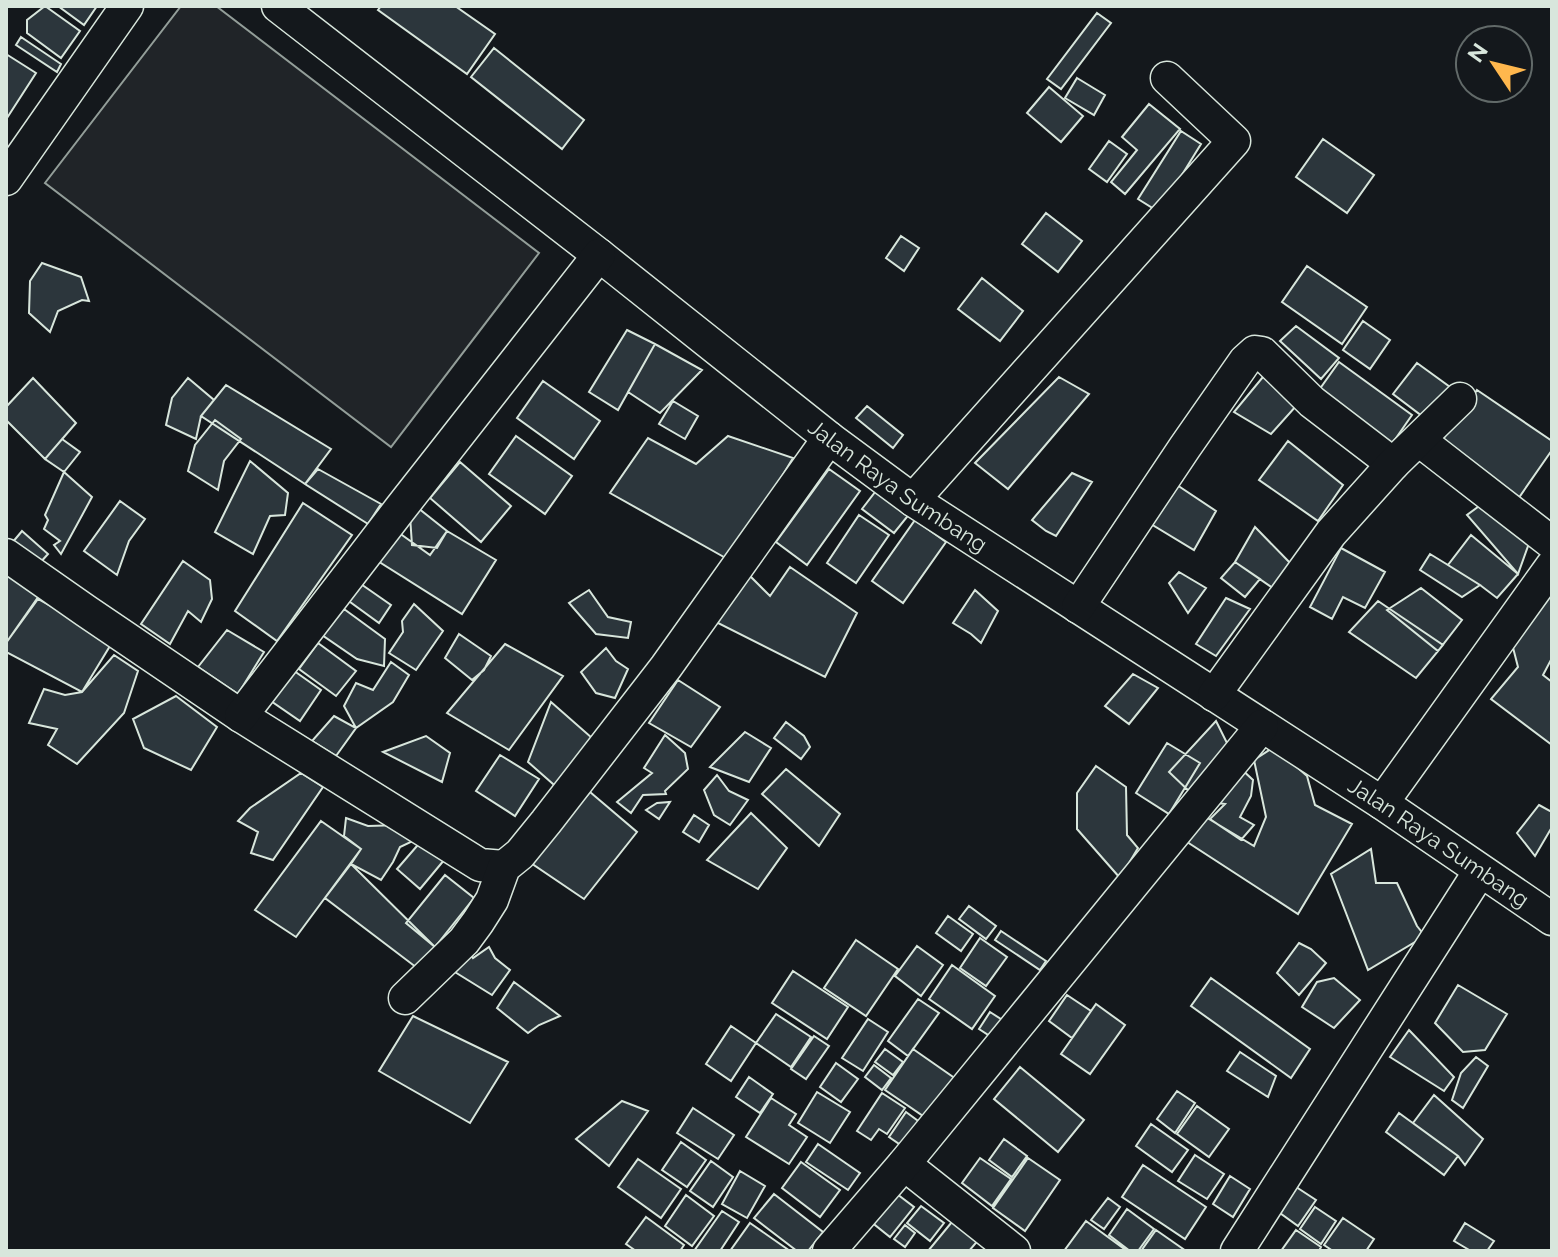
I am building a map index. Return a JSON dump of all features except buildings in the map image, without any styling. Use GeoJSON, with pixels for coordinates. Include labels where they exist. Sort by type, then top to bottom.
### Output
{"type":"FeatureCollection","features":[{"type":"Feature","properties":{"kind":"street"},"geometry":{"type":"LineString","coordinates":[[6,179],[127,6]]}},
{"type":"Feature","properties":{"kind":"street","name":"Jalan Raya Sumbang"},"geometry":{"type":"LineString","coordinates":[[278,6],[829,438],[913,500],[1382,803],[1552,919]]}},
{"type":"Feature","properties":{"kind":"street"},"geometry":{"type":"LineString","coordinates":[[913,500],[1234,141],[1167,78]]}},
{"type":"Feature","properties":{"kind":"street"},"geometry":{"type":"LineString","coordinates":[[241,716],[599,255]]}},
{"type":"Feature","properties":{"kind":"street"},"geometry":{"type":"LineString","coordinates":[[1078,607],[1194,434],[1245,361],[1255,352],[1262,353],[1312,402],[1393,464]]}},
{"type":"Feature","properties":{"kind":"street"},"geometry":{"type":"LineString","coordinates":[[1214,695],[1331,533],[1393,464],[1460,399]]}},
{"type":"Feature","properties":{"kind":"street"},"geometry":{"type":"LineString","coordinates":[[405,998],[464,941],[492,900],[504,867],[538,833],[666,667],[829,438]]}},
{"type":"Feature","properties":{"kind":"street"},"geometry":{"type":"LineString","coordinates":[[1419,440],[1552,543]]}},
{"type":"Feature","properties":{"kind":"street"},"geometry":{"type":"LineString","coordinates":[[6,555],[241,716],[480,865],[504,867]]}},
{"type":"Feature","properties":{"kind":"street"},"geometry":{"type":"LineString","coordinates":[[1382,803],[1552,566]]}},
{"type":"Feature","properties":{"kind":"street"},"geometry":{"type":"LineString","coordinates":[[829,1251],[904,1164],[1262,726]]}},
{"type":"Feature","properties":{"kind":"street"},"geometry":{"type":"LineString","coordinates":[[1237,1251],[1480,871]]}},
{"type":"Feature","properties":{"kind":"street"},"geometry":{"type":"LineString","coordinates":[[904,1164],[1014,1251]]}},
{"type":"Feature","properties":{"kind":"shaded area"},"geometry":{"type":"Polygon","coordinates":[[[181,6],[216,6],[539,253],[391,447],[45,183],[181,6]]]}}]}
